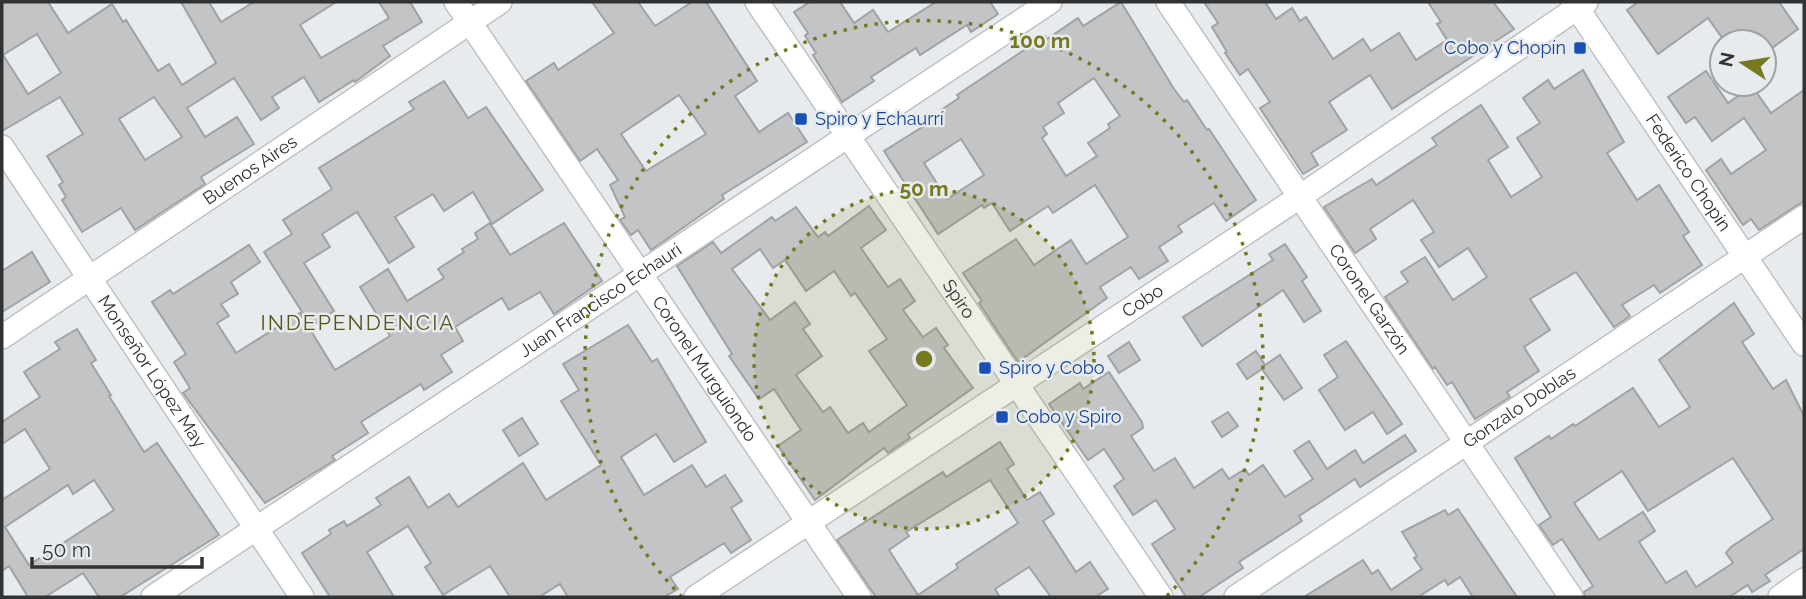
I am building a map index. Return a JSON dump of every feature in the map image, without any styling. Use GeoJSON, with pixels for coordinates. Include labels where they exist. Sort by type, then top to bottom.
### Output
{"type":"FeatureCollection","features":[{"type":"Feature","properties":{"kind":"street","name":"Coronel Murguiondo"},"geometry":{"type":"LineString","coordinates":[[456,2],[859,597]]}},
{"type":"Feature","properties":{"kind":"street","name":"Buenos Aires"},"geometry":{"type":"LineString","coordinates":[[2,337],[500,2]]}},
{"type":"Feature","properties":{"kind":"street","name":"Spiro"},"geometry":{"type":"LineString","coordinates":[[757,2],[1161,597]]}},
{"type":"Feature","properties":{"kind":"street","name":"Juan Francisco Echauri"},"geometry":{"type":"LineString","coordinates":[[153,597],[848,133],[1050,2]]}},
{"type":"Feature","properties":{"kind":"street","name":"Coronel Garzón"},"geometry":{"type":"LineString","coordinates":[[1168,2],[1571,597]]}},
{"type":"Feature","properties":{"kind":"street","name":"Cobo"},"geometry":{"type":"LineString","coordinates":[[696,597],[1301,196],[1579,4]]}},
{"type":"Feature","properties":{"kind":"street","name":"Federico Chopin"},"geometry":{"type":"LineString","coordinates":[[1579,4],[1804,344]]}},
{"type":"Feature","properties":{"kind":"street","name":"Monseñor López May"},"geometry":{"type":"LineString","coordinates":[[2,147],[302,597]]}},
{"type":"Feature","properties":{"kind":"street","name":"Gonzalo Doblas"},"geometry":{"type":"LineString","coordinates":[[1236,597],[1804,217]]}},
{"type":"Feature","properties":{"kind":"street"},"geometry":{"type":"LineString","coordinates":[[1780,597],[1804,580]]}},
{"type":"Feature","properties":{"kind":"building"},"geometry":{"type":"Polygon","coordinates":[[[2,2],[48,2],[68,33],[112,4],[123,22],[126,20],[158,71],[169,64],[182,85],[216,63],[181,2],[209,2],[221,22],[254,2],[336,2],[300,25],[321,58],[389,18],[379,2],[410,2],[422,22],[383,46],[390,56],[355,82],[354,80],[319,102],[304,77],[272,97],[279,108],[261,120],[234,78],[187,108],[205,137],[237,117],[254,144],[201,177],[205,184],[135,230],[121,208],[82,232],[62,200],[66,197],[59,185],[63,182],[47,156],[83,134],[60,97],[2,131],[2,2]],[[37,34],[3,55],[28,94],[61,73],[37,34]],[[154,97],[119,119],[145,160],[182,137],[154,97]]]}},
{"type":"Feature","properties":{"kind":"building"},"geometry":{"type":"Polygon","coordinates":[[[592,2],[638,2],[655,26],[692,2],[706,2],[757,81],[735,96],[759,132],[788,113],[807,142],[722,195],[724,199],[651,250],[638,230],[631,235],[620,220],[625,217],[610,185],[618,180],[597,149],[580,161],[526,81],[554,63],[558,70],[614,33],[592,2]],[[679,95],[621,134],[646,171],[706,134],[679,95]]]}},
{"type":"Feature","properties":{"kind":"building"},"geometry":{"type":"Polygon","coordinates":[[[810,2],[840,2],[854,23],[873,10],[888,32],[936,2],[990,2],[998,14],[971,32],[967,25],[920,55],[916,48],[871,77],[874,81],[842,102],[813,55],[816,53],[805,36],[808,33],[794,12],[810,2]]]}},
{"type":"Feature","properties":{"kind":"building"},"geometry":{"type":"Polygon","coordinates":[[[1121,2],[1174,89],[1184,102],[1187,100],[1207,130],[1209,129],[1256,200],[1226,221],[1214,203],[1178,226],[1182,232],[1159,247],[1168,261],[1139,279],[1131,267],[1100,287],[1107,298],[1018,362],[979,303],[982,301],[963,273],[1016,239],[1034,265],[1071,240],[1086,264],[1128,237],[1095,185],[1053,213],[1048,206],[1010,231],[992,203],[984,208],[982,205],[938,234],[884,151],[943,114],[941,110],[959,98],[957,95],[1045,36],[1047,39],[1078,18],[1083,26],[1121,2]],[[1094,78],[1058,103],[1064,113],[1043,127],[1047,134],[1042,138],[1066,176],[1097,156],[1088,143],[1110,128],[1108,124],[1120,116],[1094,78]],[[961,139],[924,163],[947,199],[984,175],[961,139]]]}},
{"type":"Feature","properties":{"kind":"building"},"geometry":{"type":"Polygon","coordinates":[[[1204,2],[1265,2],[1276,19],[1292,8],[1300,21],[1306,17],[1333,59],[1363,39],[1371,51],[1399,33],[1416,60],[1447,40],[1437,24],[1441,22],[1428,2],[1493,2],[1514,29],[1392,109],[1370,75],[1329,102],[1347,130],[1311,153],[1318,165],[1303,174],[1260,108],[1270,102],[1248,69],[1240,75],[1225,53],[1227,52],[1212,27],[1218,23],[1204,2]]]}},
{"type":"Feature","properties":{"kind":"building"},"geometry":{"type":"Polygon","coordinates":[[[1638,2],[1779,2],[1798,29],[1778,44],[1778,28],[1715,28],[1708,18],[1658,54],[1627,10],[1638,2]]]}},
{"type":"Feature","properties":{"kind":"building"},"geometry":{"type":"Polygon","coordinates":[[[1583,70],[1624,142],[1607,153],[1637,200],[1659,185],[1689,232],[1683,236],[1702,265],[1660,293],[1654,285],[1622,305],[1630,316],[1614,327],[1576,272],[1530,299],[1550,330],[1524,347],[1539,371],[1507,392],[1510,397],[1475,419],[1452,382],[1447,385],[1435,367],[1433,369],[1385,297],[1408,282],[1401,272],[1425,257],[1453,300],[1487,277],[1468,248],[1439,267],[1421,240],[1434,232],[1413,200],[1370,229],[1376,239],[1355,253],[1324,207],[1372,179],[1376,185],[1437,145],[1432,138],[1481,105],[1508,147],[1488,160],[1511,197],[1542,177],[1517,138],[1540,123],[1523,98],[1548,80],[1554,89],[1583,70]]]}},
{"type":"Feature","properties":{"kind":"building"},"geometry":{"type":"Polygon","coordinates":[[[1706,71],[1708,98],[1725,98],[1728,103],[1735,98],[1760,98],[1771,113],[1804,90],[1804,201],[1759,230],[1751,219],[1743,225],[1706,170],[1721,159],[1731,174],[1766,150],[1744,118],[1712,141],[1695,117],[1686,123],[1668,97],[1706,71]]]}},
{"type":"Feature","properties":{"kind":"building"},"geometry":{"type":"Polygon","coordinates":[[[444,81],[468,118],[486,107],[543,190],[492,224],[473,192],[444,211],[433,194],[395,217],[414,247],[389,263],[357,212],[322,234],[330,247],[304,263],[334,311],[311,326],[264,252],[292,234],[283,220],[332,189],[319,168],[414,109],[409,102],[444,81]]]}},
{"type":"Feature","properties":{"kind":"building"},"geometry":{"type":"Polygon","coordinates":[[[869,206],[886,230],[861,248],[888,287],[900,279],[915,301],[903,310],[923,337],[936,328],[948,345],[944,348],[973,388],[908,434],[910,438],[888,453],[884,448],[815,500],[778,446],[801,430],[774,389],[759,399],[729,356],[732,354],[677,266],[713,242],[721,253],[772,217],[775,221],[796,207],[818,237],[825,232],[828,236],[869,206]],[[760,249],[732,269],[770,320],[795,302],[810,324],[803,329],[822,356],[796,375],[823,412],[830,407],[848,433],[863,423],[869,432],[907,405],[869,351],[887,339],[855,293],[851,296],[834,271],[806,291],[785,260],[773,268],[760,249]]]}},
{"type":"Feature","properties":{"kind":"building"},"geometry":{"type":"Polygon","coordinates":[[[490,223],[510,255],[564,223],[602,281],[554,314],[540,292],[509,310],[502,298],[455,327],[463,341],[441,355],[452,372],[424,390],[421,384],[361,422],[368,433],[332,456],[335,460],[265,503],[183,393],[190,388],[174,362],[186,354],[152,302],[170,290],[173,294],[249,245],[260,262],[231,282],[238,294],[221,304],[229,316],[217,323],[236,353],[300,313],[335,370],[390,336],[360,287],[388,269],[407,301],[444,278],[438,269],[464,252],[462,249],[478,239],[475,233],[490,223]]]}},
{"type":"Feature","properties":{"kind":"building"},"geometry":{"type":"Polygon","coordinates":[[[1285,244],[1307,277],[1302,281],[1321,311],[1304,322],[1283,290],[1202,346],[1183,317],[1273,260],[1269,254],[1285,244]]]}},
{"type":"Feature","properties":{"kind":"building"},"geometry":{"type":"Polygon","coordinates":[[[32,252],[50,282],[2,312],[2,271],[32,252]]]}},
{"type":"Feature","properties":{"kind":"building"},"geometry":{"type":"Polygon","coordinates":[[[1734,303],[1754,334],[1742,342],[1773,389],[1786,380],[1804,416],[1804,549],[1765,575],[1770,581],[1752,592],[1748,585],[1729,597],[1585,597],[1584,592],[1593,586],[1562,539],[1553,545],[1539,525],[1551,517],[1515,458],[1549,436],[1551,439],[1573,424],[1575,426],[1633,388],[1659,427],[1690,407],[1659,360],[1734,303]],[[1733,458],[1648,511],[1622,471],[1574,503],[1599,540],[1643,512],[1655,531],[1639,542],[1666,583],[1686,571],[1696,587],[1733,563],[1726,553],[1731,547],[1773,519],[1733,458]]]}},
{"type":"Feature","properties":{"kind":"building"},"geometry":{"type":"Polygon","coordinates":[[[628,325],[652,362],[657,359],[706,442],[674,462],[656,434],[621,457],[644,495],[692,465],[706,487],[725,475],[742,501],[731,508],[751,540],[731,553],[724,543],[670,577],[678,589],[664,597],[568,597],[560,584],[539,597],[510,597],[490,566],[443,595],[425,567],[431,563],[408,526],[367,552],[394,597],[330,597],[302,553],[331,534],[329,530],[344,521],[347,526],[381,505],[376,498],[409,477],[428,508],[449,494],[458,507],[523,463],[546,500],[601,465],[561,401],[579,390],[563,364],[628,325]]]}},
{"type":"Feature","properties":{"kind":"building"},"geometry":{"type":"Polygon","coordinates":[[[77,329],[96,360],[91,363],[144,452],[157,443],[219,535],[120,597],[99,597],[83,573],[45,597],[28,597],[9,566],[2,571],[2,500],[50,469],[25,429],[2,444],[2,422],[40,397],[24,372],[60,349],[55,342],[77,329]],[[94,480],[73,494],[68,485],[5,527],[29,565],[114,510],[94,480]]]}},
{"type":"Feature","properties":{"kind":"building"},"geometry":{"type":"Polygon","coordinates":[[[1346,341],[1402,424],[1387,434],[1373,412],[1345,430],[1319,390],[1338,377],[1324,355],[1346,341]]]}},
{"type":"Feature","properties":{"kind":"building"},"geometry":{"type":"Polygon","coordinates":[[[1129,342],[1140,360],[1119,373],[1108,356],[1129,342]]]}},
{"type":"Feature","properties":{"kind":"building"},"geometry":{"type":"Polygon","coordinates":[[[1256,351],[1265,365],[1280,355],[1302,388],[1284,400],[1262,369],[1247,379],[1237,364],[1256,351]]]}},
{"type":"Feature","properties":{"kind":"building"},"geometry":{"type":"Polygon","coordinates":[[[1109,372],[1142,422],[1143,428],[1131,436],[1154,471],[1175,458],[1194,488],[1222,469],[1229,479],[1245,469],[1249,475],[1263,465],[1285,497],[1313,479],[1294,451],[1309,441],[1327,469],[1355,450],[1363,463],[1405,435],[1416,451],[1360,487],[1355,479],[1299,516],[1302,521],[1239,562],[1243,568],[1199,597],[1186,597],[1152,544],[1175,529],[1156,500],[1133,515],[1114,486],[1124,479],[1104,449],[1088,460],[1049,404],[1080,383],[1083,389],[1109,372]]]}},
{"type":"Feature","properties":{"kind":"building"},"geometry":{"type":"Polygon","coordinates":[[[1228,412],[1238,426],[1222,437],[1212,422],[1228,412]]]}},
{"type":"Feature","properties":{"kind":"building"},"geometry":{"type":"Polygon","coordinates":[[[522,418],[538,444],[519,456],[503,430],[522,418]]]}},
{"type":"Feature","properties":{"kind":"building"},"geometry":{"type":"Polygon","coordinates":[[[1000,442],[1014,464],[1007,469],[1027,500],[1040,492],[1054,514],[1043,521],[1076,572],[1090,562],[1108,589],[1095,597],[1051,597],[1029,567],[995,589],[1000,597],[876,597],[837,540],[943,472],[946,477],[1000,442]],[[990,480],[906,532],[909,536],[889,550],[918,595],[958,568],[956,564],[1018,523],[990,480]]]}},
{"type":"Feature","properties":{"kind":"building"},"geometry":{"type":"Polygon","coordinates":[[[1458,509],[1517,597],[1473,597],[1460,577],[1448,585],[1445,580],[1418,597],[1304,597],[1363,560],[1372,574],[1378,570],[1391,590],[1422,569],[1402,532],[1445,510],[1448,515],[1458,509]]]}},
{"type":"Feature","properties":{"kind":"place","name":"Cobo y Chopín"},"geometry":{"type":"Point","coordinates":[1580,48]}},
{"type":"Feature","properties":{"kind":"place","name":"Spiro y Echaurrí"},"geometry":{"type":"Point","coordinates":[801,119]}},
{"type":"Feature","properties":{"kind":"place","name":"Spiro y Cobo"},"geometry":{"type":"Point","coordinates":[985,368]}},
{"type":"Feature","properties":{"kind":"place","name":"Cobo y Spiro"},"geometry":{"type":"Point","coordinates":[1002,417]}},
{"type":"Feature","properties":{"kind":"district","name":"INDEPENDENCIA"},"geometry":{"type":"Point","coordinates":[358,323]}}]}
